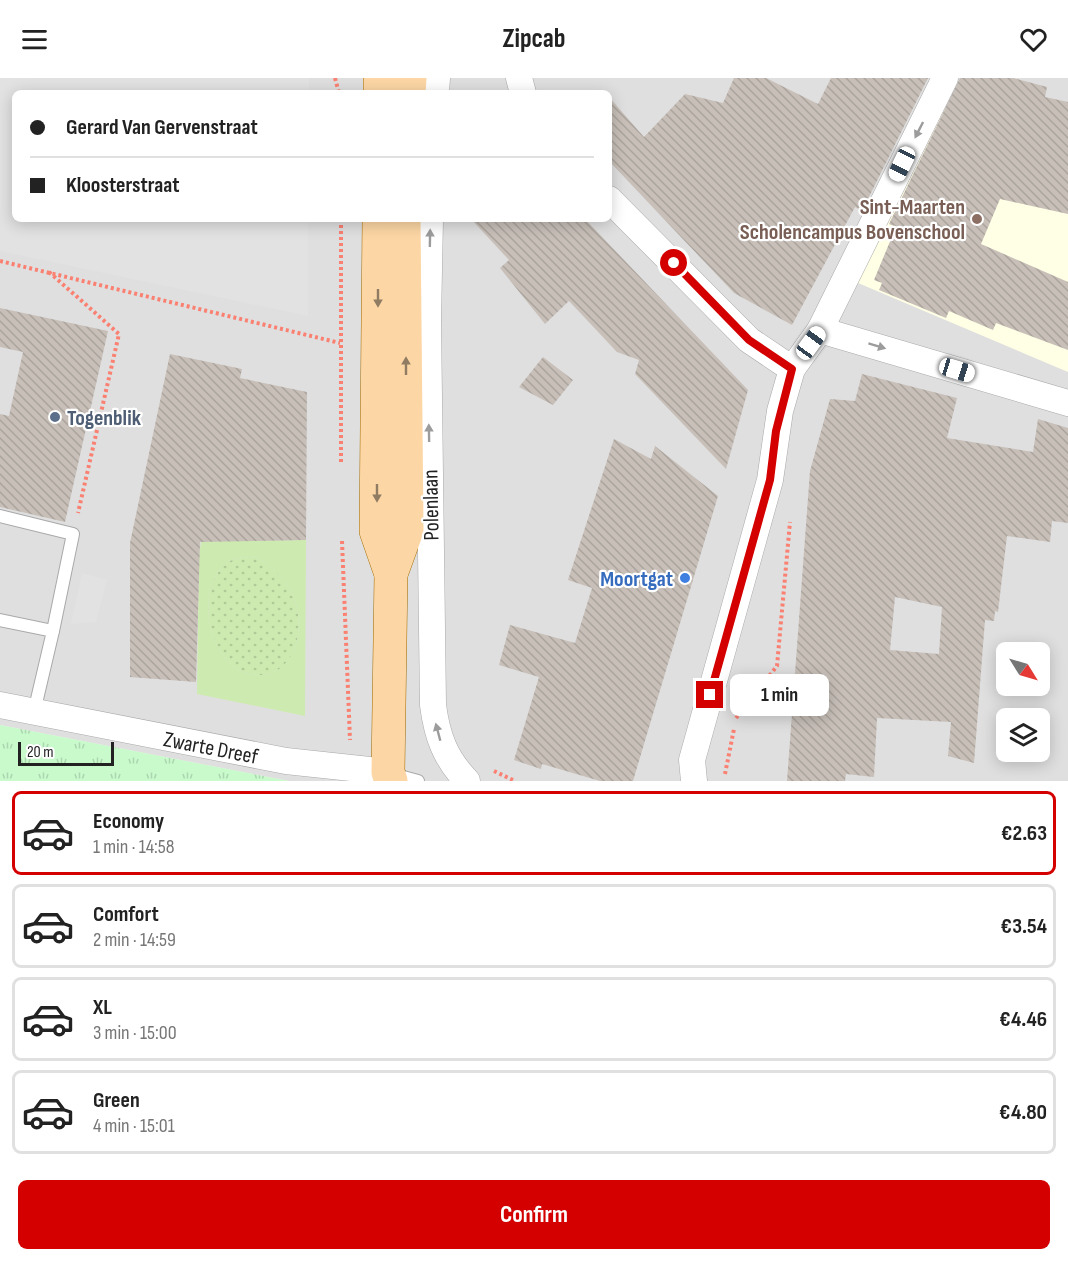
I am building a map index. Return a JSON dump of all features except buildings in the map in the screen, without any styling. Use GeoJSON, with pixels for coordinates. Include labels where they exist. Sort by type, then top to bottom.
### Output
{"type":"FeatureCollection","features":[{"type":"Feature","properties":{"kind":"main road","name":"Polenlaan"},"geometry":{"type":"LineString","coordinates":[[379,222],[376,531],[391,574],[396,779]]}},
{"type":"Feature","properties":{"kind":"main road","name":"Polenlaan"},"geometry":{"type":"LineString","coordinates":[[391,574],[407,530],[405,222]]}},
{"type":"Feature","properties":{"kind":"street"},"geometry":{"type":"LineString","coordinates":[[694,781],[692,760],[770,480],[776,431],[792,369],[820,330],[945,78]]}},
{"type":"Feature","properties":{"kind":"street"},"geometry":{"type":"LineString","coordinates":[[612,202],[749,340],[792,369]]}},
{"type":"Feature","properties":{"kind":"street","name":"Polenlaan"},"geometry":{"type":"LineString","coordinates":[[430,222],[428,321],[432,705],[437,735],[448,759],[467,781]]}},
{"type":"Feature","properties":{"kind":"street"},"geometry":{"type":"LineString","coordinates":[[820,330],[1068,403]]}},
{"type":"Feature","properties":{"kind":"street","name":"Zwarte Dreef"},"geometry":{"type":"LineString","coordinates":[[0,705],[286,761],[396,779]]}},
{"type":"Feature","properties":{"kind":"lane"},"geometry":{"type":"LineString","coordinates":[[0,516],[74,534],[34,712]]}},
{"type":"Feature","properties":{"kind":"lane"},"geometry":{"type":"LineString","coordinates":[[0,620],[52,631]]}},
{"type":"Feature","properties":{"kind":"path"},"geometry":{"type":"LineString","coordinates":[[0,261],[340,343]]}},
{"type":"Feature","properties":{"kind":"path"},"geometry":{"type":"LineString","coordinates":[[49,271],[119,334],[74,534]]}},
{"type":"Feature","properties":{"kind":"path"},"geometry":{"type":"LineString","coordinates":[[723,780],[736,717],[777,666],[791,517]]}},
{"type":"Feature","properties":{"kind":"shaded area"},"geometry":{"type":"Polygon","coordinates":[[[0,78],[1068,78],[1068,781],[289,781],[0,725],[0,78]]]}},
{"type":"Feature","properties":{"kind":"shaded area"},"geometry":{"type":"Polygon","coordinates":[[[0,78],[309,78],[309,90],[12,90],[12,222],[308,222],[308,316],[0,251],[0,78]]]}},
{"type":"Feature","properties":{"kind":"shaded area","name":"Sint-Maarten Scholencampus Bovenschool"},"geometry":{"type":"Polygon","coordinates":[[[936,102],[1000,139],[1068,155],[1068,372],[858,283],[936,102]]]}},
{"type":"Feature","properties":{"kind":"shaded area"},"geometry":{"type":"Polygon","coordinates":[[[82,573],[107,580],[96,622],[71,624],[82,573]]]}},
{"type":"Feature","properties":{"kind":"green space"},"geometry":{"type":"Polygon","coordinates":[[[217,465],[236,541],[306,540],[305,716],[197,694],[199,553],[217,465]],[[250,556],[228,562],[216,575],[210,592],[208,611],[211,630],[219,649],[230,663],[245,673],[263,675],[281,668],[288,661],[298,638],[299,623],[297,608],[285,581],[263,562],[250,556]]]}},
{"type":"Feature","properties":{"kind":"green space"},"geometry":{"type":"Polygon","coordinates":[[[250,556],[275,570],[285,581],[297,608],[299,623],[298,638],[288,661],[281,668],[263,675],[245,673],[230,663],[219,649],[211,630],[208,611],[210,592],[216,575],[228,562],[250,556]]]}},
{"type":"Feature","properties":{"kind":"green space"},"geometry":{"type":"Polygon","coordinates":[[[0,725],[289,781],[0,781],[0,725]]]}},
{"type":"Feature","properties":{"kind":"place","name":"Sint-Maarten Scholencampus Bovenschool"},"geometry":{"type":"Point","coordinates":[977,219]}},
{"type":"Feature","properties":{"kind":"place","name":"Togenblik"},"geometry":{"type":"Point","coordinates":[55,417]}},
{"type":"Feature","properties":{"kind":"place","name":"Moortgat"},"geometry":{"type":"Point","coordinates":[685,578]}},
{"type":"Feature","properties":{"kind":"route"},"geometry":{"type":"LineString","coordinates":[[674,263],[749,340],[792,369],[776,431],[770,480],[710,695]]}}]}
